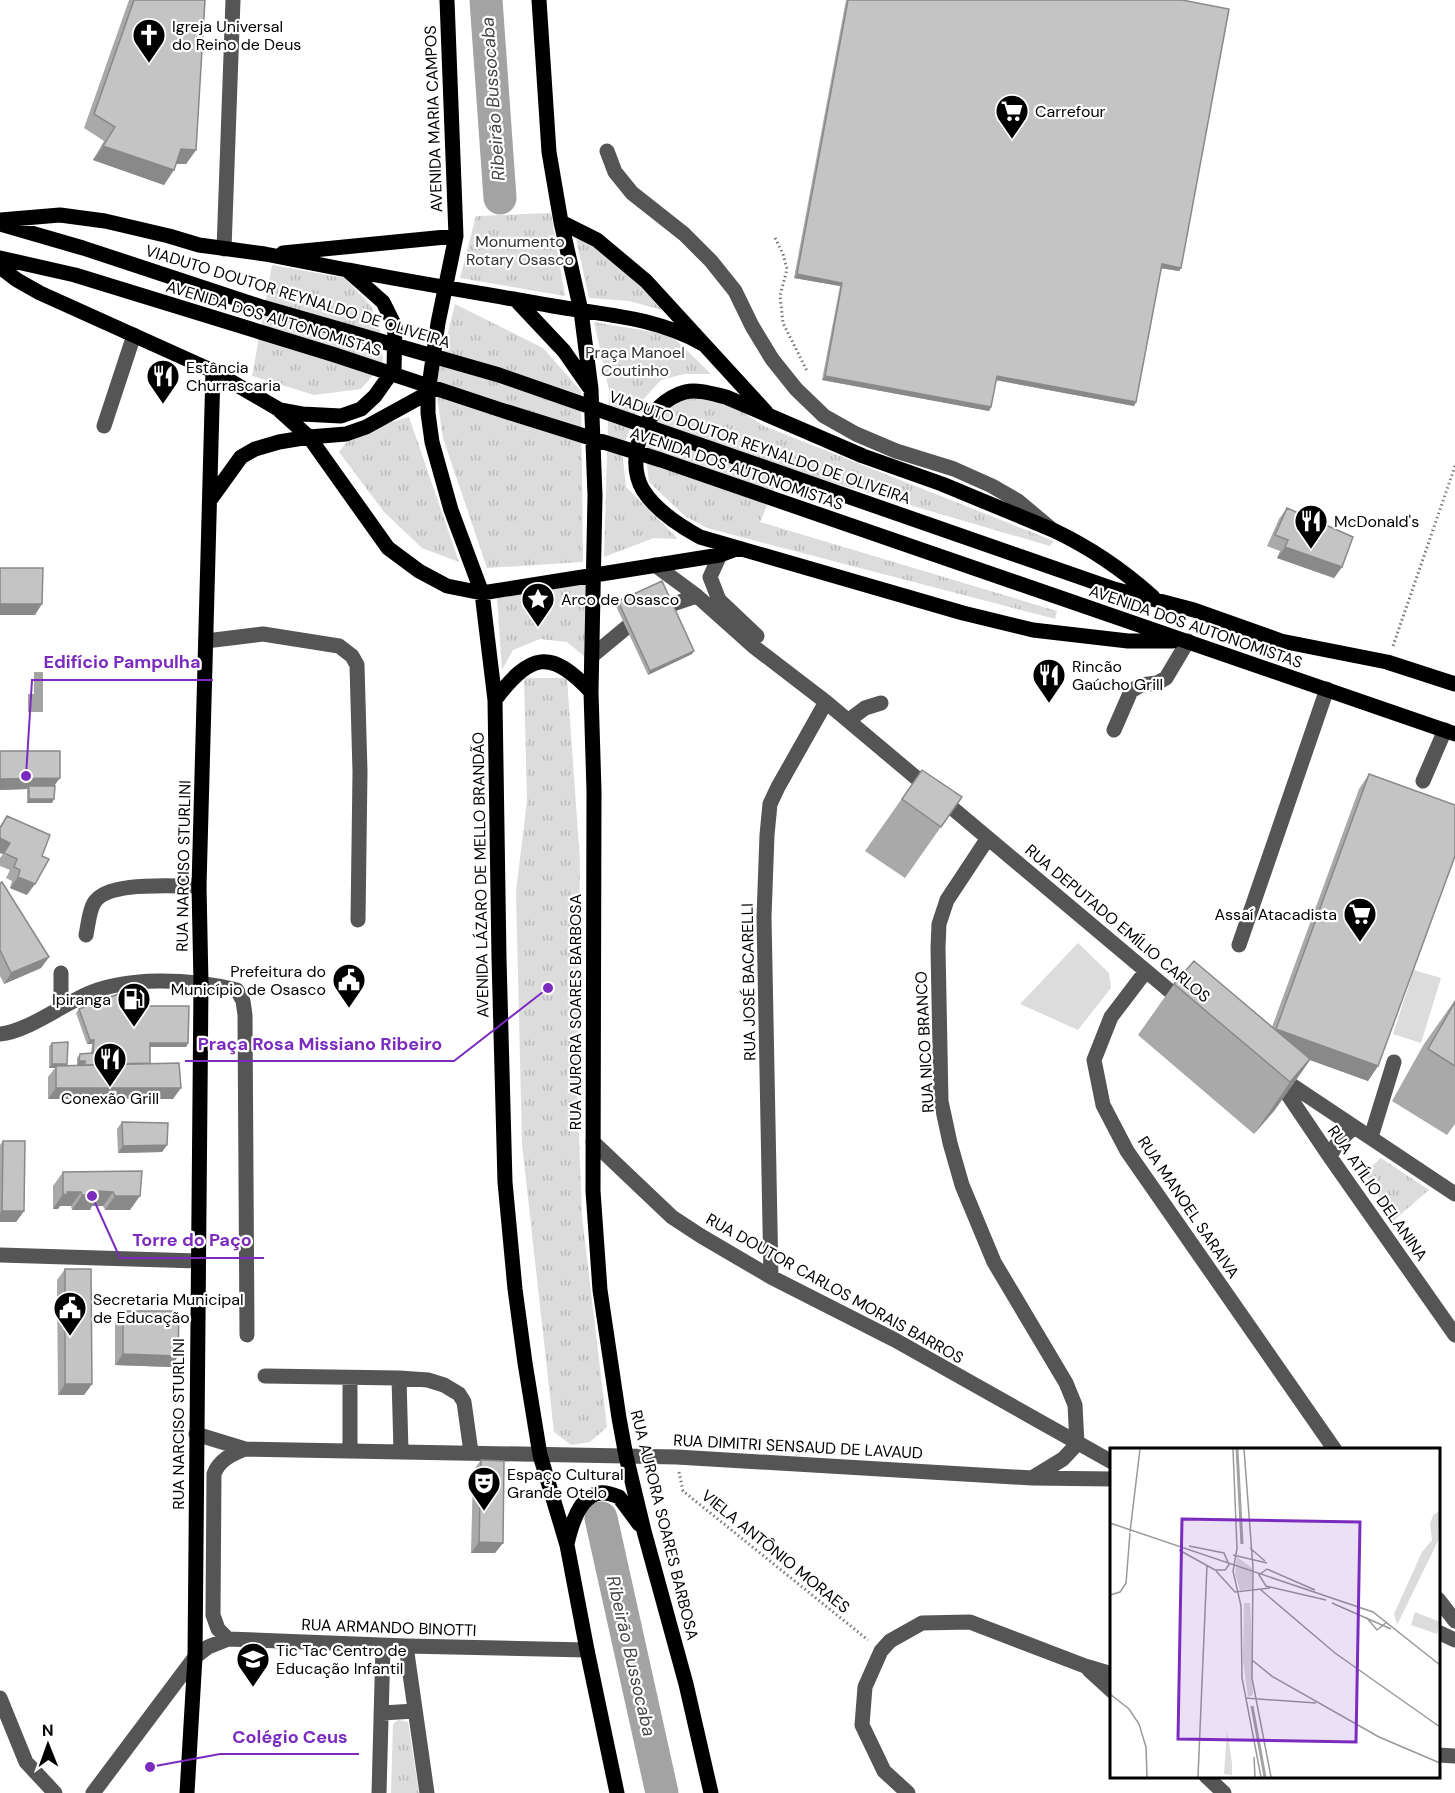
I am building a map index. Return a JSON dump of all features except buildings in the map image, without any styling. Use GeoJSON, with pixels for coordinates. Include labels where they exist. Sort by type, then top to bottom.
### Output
{"type":"FeatureCollection","features":[{"type":"Feature","properties":{"kind":"main road","name":"AVENIDA MARIA CAMPOS"},"geometry":{"type":"LineString","coordinates":[[428,393],[438,322],[447,288],[456,236],[447,0]]}},
{"type":"Feature","properties":{"kind":"main road","name":"RUA AURORA SOARES BARBOSA"},"geometry":{"type":"LineString","coordinates":[[539,0],[549,152],[561,222],[581,310],[591,389],[595,496],[591,692],[594,791],[593,1191],[600,1290],[626,1456],[711,1793]]}},
{"type":"Feature","properties":{"kind":"main road"},"geometry":{"type":"LineString","coordinates":[[0,222],[60,215],[105,220],[199,245],[265,254],[447,288],[631,317],[683,333],[703,344]]}},
{"type":"Feature","properties":{"kind":"main road","name":"VIADUTO DOUTOR REYNALDO DE OLIVEIRA"},"geometry":{"type":"LineString","coordinates":[[0,222],[262,306],[499,375],[1114,589]]}},
{"type":"Feature","properties":{"kind":"main road"},"geometry":{"type":"LineString","coordinates":[[561,222],[597,240],[646,281],[771,417]]}},
{"type":"Feature","properties":{"kind":"main road"},"geometry":{"type":"LineString","coordinates":[[265,254],[456,236]]}},
{"type":"Feature","properties":{"kind":"main road","name":"AVENIDA DOS AUTONOMISTAS"},"geometry":{"type":"LineString","coordinates":[[0,258],[75,275],[335,355],[501,411],[661,460],[1450,732]]}},
{"type":"Feature","properties":{"kind":"main road"},"geometry":{"type":"LineString","coordinates":[[0,267],[40,293],[213,371],[280,410],[309,437],[388,548],[418,572],[447,586],[482,593],[720,555],[739,548]]}},
{"type":"Feature","properties":{"kind":"main road"},"geometry":{"type":"LineString","coordinates":[[280,410],[302,414],[341,416],[361,409],[375,396],[394,369],[395,326],[383,302],[347,270]]}},
{"type":"Feature","properties":{"kind":"main road"},"geometry":{"type":"LineString","coordinates":[[515,299],[564,351],[591,389]]}},
{"type":"Feature","properties":{"kind":"main road","name":"RUA NARCISO STURLINI"},"geometry":{"type":"LineString","coordinates":[[188,1793],[195,1657],[201,984],[199,886],[213,371]]}},
{"type":"Feature","properties":{"kind":"main road"},"geometry":{"type":"LineString","coordinates":[[1155,599],[1129,575],[1070,538],[942,484],[863,456],[726,397],[705,392],[686,392],[668,399],[651,415],[637,446],[636,468],[642,489],[679,525],[700,537],[963,613],[1034,630],[1128,642],[1188,641]]}},
{"type":"Feature","properties":{"kind":"main road"},"geometry":{"type":"LineString","coordinates":[[210,500],[241,457],[255,449],[279,442],[346,434],[366,428],[428,393]]}},
{"type":"Feature","properties":{"kind":"main road","name":"AVENIDA LÁZARO DE MELLO BRANDÃO"},"geometry":{"type":"LineString","coordinates":[[428,393],[432,442],[451,510],[482,593],[495,700],[505,1182],[514,1289],[540,1455],[567,1545],[617,1793]]}},
{"type":"Feature","properties":{"kind":"main road","name":"AVENIDA DOS AUTONOMISTAS"},"geometry":{"type":"LineString","coordinates":[[1114,589],[1155,599],[1281,641],[1387,662],[1455,684]]}},
{"type":"Feature","properties":{"kind":"main road"},"geometry":{"type":"LineString","coordinates":[[495,700],[526,666],[542,662],[559,664],[573,673],[591,692]]}},
{"type":"Feature","properties":{"kind":"main road"},"geometry":{"type":"LineString","coordinates":[[567,1545],[578,1511],[587,1499],[600,1493],[619,1497],[644,1531]]}},
{"type":"Feature","properties":{"kind":"street"},"geometry":{"type":"LineString","coordinates":[[224,249],[233,0]]}},
{"type":"Feature","properties":{"kind":"street"},"geometry":{"type":"LineString","coordinates":[[607,151],[615,172],[632,193],[684,234],[711,261],[735,291],[752,326],[772,358],[796,389],[824,416],[896,451],[954,469],[992,486],[1018,501],[1053,530]]}},
{"type":"Feature","properties":{"kind":"street"},"geometry":{"type":"LineString","coordinates":[[104,426],[134,335]]}},
{"type":"Feature","properties":{"kind":"street","name":"RUA DEPUTADO EMÍLIO CARLOS"},"geometry":{"type":"LineString","coordinates":[[720,555],[710,577],[719,600],[759,638],[774,661]]}},
{"type":"Feature","properties":{"kind":"street","name":"RUA DEPUTADO EMÍLIO CARLOS"},"geometry":{"type":"LineString","coordinates":[[655,565],[697,596],[753,646],[849,720],[1191,1008]]}},
{"type":"Feature","properties":{"kind":"street"},"geometry":{"type":"LineString","coordinates":[[592,656],[627,627],[652,611],[697,596]]}},
{"type":"Feature","properties":{"kind":"street"},"geometry":{"type":"LineString","coordinates":[[206,641],[263,634],[339,646],[352,656],[357,664],[360,772],[358,920]]}},
{"type":"Feature","properties":{"kind":"street"},"geometry":{"type":"LineString","coordinates":[[1114,730],[1131,691],[1141,685],[1157,683],[1166,678],[1188,641]]}},
{"type":"Feature","properties":{"kind":"street"},"geometry":{"type":"LineString","coordinates":[[1239,945],[1327,689]]}},
{"type":"Feature","properties":{"kind":"street","name":"RUA JOSÉ BACARELLI"},"geometry":{"type":"LineString","coordinates":[[771,1277],[764,917],[767,835],[770,804],[826,702]]}},
{"type":"Feature","properties":{"kind":"street"},"geometry":{"type":"LineString","coordinates":[[849,720],[865,708],[881,704]]}},
{"type":"Feature","properties":{"kind":"street"},"geometry":{"type":"LineString","coordinates":[[1423,781],[1450,732]]}},
{"type":"Feature","properties":{"kind":"street","name":"RUA NICO BRANCO"},"geometry":{"type":"LineString","coordinates":[[988,838],[947,900],[939,924],[941,1101],[962,1185],[994,1262],[1066,1383],[1075,1405],[1077,1444]]}},
{"type":"Feature","properties":{"kind":"street"},"geometry":{"type":"LineString","coordinates":[[86,935],[93,904],[101,895],[130,887],[199,886]]}},
{"type":"Feature","properties":{"kind":"street","name":"RUA MANOEL SARAIVA"},"geometry":{"type":"LineString","coordinates":[[1146,971],[1111,1017],[1094,1060],[1103,1105],[1127,1151],[1334,1448]]}},
{"type":"Feature","properties":{"kind":"street"},"geometry":{"type":"LineString","coordinates":[[61,973],[61,1008]]}},
{"type":"Feature","properties":{"kind":"street"},"geometry":{"type":"LineString","coordinates":[[0,1034],[34,1022],[85,994],[115,984],[143,981],[201,984],[237,990],[243,1001],[245,1015],[247,1335]]}},
{"type":"Feature","properties":{"kind":"street"},"geometry":{"type":"LineString","coordinates":[[1371,1137],[1394,1062]]}},
{"type":"Feature","properties":{"kind":"street","name":"RUA ATÍLIO DELANINA"},"geometry":{"type":"LineString","coordinates":[[1354,1126],[1268,1069],[1455,1335]]}},
{"type":"Feature","properties":{"kind":"street"},"geometry":{"type":"LineString","coordinates":[[1330,1157],[1337,1143],[1354,1126],[1455,1194]]}},
{"type":"Feature","properties":{"kind":"street","name":"RUA DOUTOR CARLOS MORAIS BARROS"},"geometry":{"type":"LineString","coordinates":[[593,1142],[672,1217],[771,1277],[895,1340],[1110,1461]]}},
{"type":"Feature","properties":{"kind":"street"},"geometry":{"type":"LineString","coordinates":[[0,1255],[198,1262]]}},
{"type":"Feature","properties":{"kind":"street"},"geometry":{"type":"LineString","coordinates":[[265,1376],[399,1378],[428,1380],[444,1385],[459,1394],[464,1402],[471,1452]]}},
{"type":"Feature","properties":{"kind":"street"},"geometry":{"type":"LineString","coordinates":[[350,1378],[350,1450]]}},
{"type":"Feature","properties":{"kind":"street"},"geometry":{"type":"LineString","coordinates":[[399,1378],[401,1451]]}},
{"type":"Feature","properties":{"kind":"street","name":"RUA DIMITRI SENSAUD DE LAVAUD"},"geometry":{"type":"LineString","coordinates":[[196,1434],[245,1449],[677,1457],[1032,1478],[1110,1479]]}},
{"type":"Feature","properties":{"kind":"street"},"geometry":{"type":"LineString","coordinates":[[1032,1478],[1063,1459],[1077,1444]]}},
{"type":"Feature","properties":{"kind":"street"},"geometry":{"type":"LineString","coordinates":[[228,1639],[218,1629],[213,1615],[214,1474],[231,1454],[245,1449]]}},
{"type":"Feature","properties":{"kind":"street"},"geometry":{"type":"LineString","coordinates":[[1440,1602],[1455,1621]]}},
{"type":"Feature","properties":{"kind":"street"},"geometry":{"type":"LineString","coordinates":[[908,1793],[884,1771],[862,1725],[865,1687],[881,1651],[890,1641],[922,1623],[970,1622],[1110,1673]]}},
{"type":"Feature","properties":{"kind":"street"},"geometry":{"type":"LineString","coordinates":[[1440,1633],[1455,1640]]}},
{"type":"Feature","properties":{"kind":"street","name":"RUA ARMANDO BINOTTI"},"geometry":{"type":"LineString","coordinates":[[195,1657],[208,1647],[228,1639],[383,1646],[587,1650]]}},
{"type":"Feature","properties":{"kind":"street"},"geometry":{"type":"LineString","coordinates":[[379,1793],[383,1646]]}},
{"type":"Feature","properties":{"kind":"street"},"geometry":{"type":"LineString","coordinates":[[406,1646],[427,1793]]}},
{"type":"Feature","properties":{"kind":"street"},"geometry":{"type":"LineString","coordinates":[[93,1793],[195,1657]]}},
{"type":"Feature","properties":{"kind":"street"},"geometry":{"type":"LineString","coordinates":[[1085,1666],[1110,1688]]}},
{"type":"Feature","properties":{"kind":"street"},"geometry":{"type":"LineString","coordinates":[[0,1698],[26,1762],[55,1793]]}},
{"type":"Feature","properties":{"kind":"street"},"geometry":{"type":"LineString","coordinates":[[382,1713],[415,1711]]}},
{"type":"Feature","properties":{"kind":"street"},"geometry":{"type":"LineString","coordinates":[[1440,1755],[1455,1756]]}},
{"type":"Feature","properties":{"kind":"street"},"geometry":{"type":"LineString","coordinates":[[1208,1778],[1224,1793]]}},
{"type":"Feature","properties":{"kind":"path"},"geometry":{"type":"LineString","coordinates":[[775,238],[787,269],[780,296],[783,323],[807,371]]}},
{"type":"Feature","properties":{"kind":"path"},"geometry":{"type":"LineString","coordinates":[[1387,662],[1455,466]]}},
{"type":"Feature","properties":{"kind":"path","name":"VIELA ANTÔNIO MORAES"},"geometry":{"type":"LineString","coordinates":[[677,1457],[683,1491],[881,1651]]}},
{"type":"Feature","properties":{"kind":"green space","name":"Monumento Rotary Osasco"},"geometry":{"type":"Polygon","coordinates":[[[551,213],[565,296],[460,278],[476,216],[551,213]]]}},
{"type":"Feature","properties":{"kind":"green space"},"geometry":{"type":"Polygon","coordinates":[[[576,239],[591,242],[621,266],[666,311],[629,301],[589,298],[576,239]]]}},
{"type":"Feature","properties":{"kind":"green space"},"geometry":{"type":"Polygon","coordinates":[[[272,265],[345,278],[371,306],[380,328],[383,364],[361,389],[314,395],[252,376],[272,265]]]}},
{"type":"Feature","properties":{"kind":"green space"},"geometry":{"type":"Polygon","coordinates":[[[455,304],[543,348],[581,391],[583,562],[487,568],[443,438],[435,385],[455,304]]]}},
{"type":"Feature","properties":{"kind":"green space","name":"Praça Manoel Coutinho"},"geometry":{"type":"Polygon","coordinates":[[[594,322],[671,335],[711,374],[684,374],[661,380],[641,402],[622,449],[626,487],[678,539],[654,538],[604,557],[609,390],[594,322]]]}},
{"type":"Feature","properties":{"kind":"green space"},"geometry":{"type":"Polygon","coordinates":[[[719,397],[764,426],[1054,541],[1050,546],[783,468],[760,522],[1057,611],[1055,619],[707,528],[685,516],[649,482],[645,451],[659,416],[674,399],[719,397]]]}},
{"type":"Feature","properties":{"kind":"green space"},"geometry":{"type":"Polygon","coordinates":[[[409,417],[459,562],[422,548],[384,512],[339,452],[349,439],[409,417]]]}},
{"type":"Feature","properties":{"kind":"green space"},"geometry":{"type":"Polygon","coordinates":[[[588,580],[584,656],[567,642],[540,639],[513,650],[502,670],[497,598],[588,580]]]}},
{"type":"Feature","properties":{"kind":"green space"},"geometry":{"type":"Polygon","coordinates":[[[524,678],[567,678],[580,861],[577,1085],[582,1216],[607,1427],[590,1442],[571,1445],[554,1432],[522,1144],[516,891],[527,801],[524,678]]]}},
{"type":"Feature","properties":{"kind":"green space"},"geometry":{"type":"Polygon","coordinates":[[[1078,943],[1109,973],[1111,988],[1078,1030],[1020,1004],[1078,943]]]}},
{"type":"Feature","properties":{"kind":"green space"},"geometry":{"type":"Polygon","coordinates":[[[1414,970],[1441,978],[1421,1043],[1393,1034],[1414,970]]]}},
{"type":"Feature","properties":{"kind":"green space"},"geometry":{"type":"Polygon","coordinates":[[[1381,1158],[1429,1190],[1393,1221],[1364,1173],[1381,1158]]]}},
{"type":"Feature","properties":{"kind":"green space"},"geometry":{"type":"Polygon","coordinates":[[[398,1720],[408,1722],[419,1793],[391,1793],[393,1724],[398,1720]]]}},
{"type":"Feature","properties":{"kind":"shaded area"},"geometry":{"type":"Polygon","coordinates":[[[34,672],[43,672],[43,712],[28,712],[28,694],[34,694],[34,672]]]}},
{"type":"Feature","properties":{"kind":"waterway","name":"Ribeirão Bussocaba"},"geometry":{"type":"LineString","coordinates":[[486,0],[500,198]]}},
{"type":"Feature","properties":{"kind":"waterway","name":"Ribeirão Bussocaba"},"geometry":{"type":"LineString","coordinates":[[601,1518],[662,1793]]}},
{"type":"Feature","properties":{"kind":"place","name":"Igreja Universal do Reino de Deus"},"geometry":{"type":"Point","coordinates":[149,64]}},
{"type":"Feature","properties":{"kind":"place","name":"Carrefour"},"geometry":{"type":"Point","coordinates":[1012,140]}},
{"type":"Feature","properties":{"kind":"place","name":"Estância Churrascaria"},"geometry":{"type":"Point","coordinates":[163,405]}},
{"type":"Feature","properties":{"kind":"place","name":"McDonald's"},"geometry":{"type":"Point","coordinates":[1311,550]}},
{"type":"Feature","properties":{"kind":"place","name":"Arco de Osasco"},"geometry":{"type":"Point","coordinates":[538,628]}},
{"type":"Feature","properties":{"kind":"place","name":"Rincão Gaúcho Grill"},"geometry":{"type":"Point","coordinates":[1049,704]}},
{"type":"Feature","properties":{"kind":"place","name":"Edifício Pampulha"},"geometry":{"type":"Point","coordinates":[26,776]}},
{"type":"Feature","properties":{"kind":"place","name":"Assaí Atacadista"},"geometry":{"type":"Point","coordinates":[1360,943]}},
{"type":"Feature","properties":{"kind":"place","name":"Praça Rosa Missiano Ribeiro"},"geometry":{"type":"Point","coordinates":[548,988]}},
{"type":"Feature","properties":{"kind":"place","name":"Prefeitura do Município de Osasco"},"geometry":{"type":"Point","coordinates":[349,1009]}},
{"type":"Feature","properties":{"kind":"place","name":"Ipiranga"},"geometry":{"type":"Point","coordinates":[134,1028]}},
{"type":"Feature","properties":{"kind":"place","name":"Conexão Grill"},"geometry":{"type":"Point","coordinates":[110,1088]}},
{"type":"Feature","properties":{"kind":"place","name":"Torre do Paço"},"geometry":{"type":"Point","coordinates":[92,1196]}},
{"type":"Feature","properties":{"kind":"place","name":"Secretaria Municipal de Educação"},"geometry":{"type":"Point","coordinates":[70,1337]}},
{"type":"Feature","properties":{"kind":"place","name":"Espaço Cultural Grande Otelo"},"geometry":{"type":"Point","coordinates":[484,1512]}},
{"type":"Feature","properties":{"kind":"place","name":"Tic Tac Centro de Educação Infantil"},"geometry":{"type":"Point","coordinates":[253,1688]}},
{"type":"Feature","properties":{"kind":"place","name":"Colégio Ceus"},"geometry":{"type":"Point","coordinates":[150,1767]}}]}
